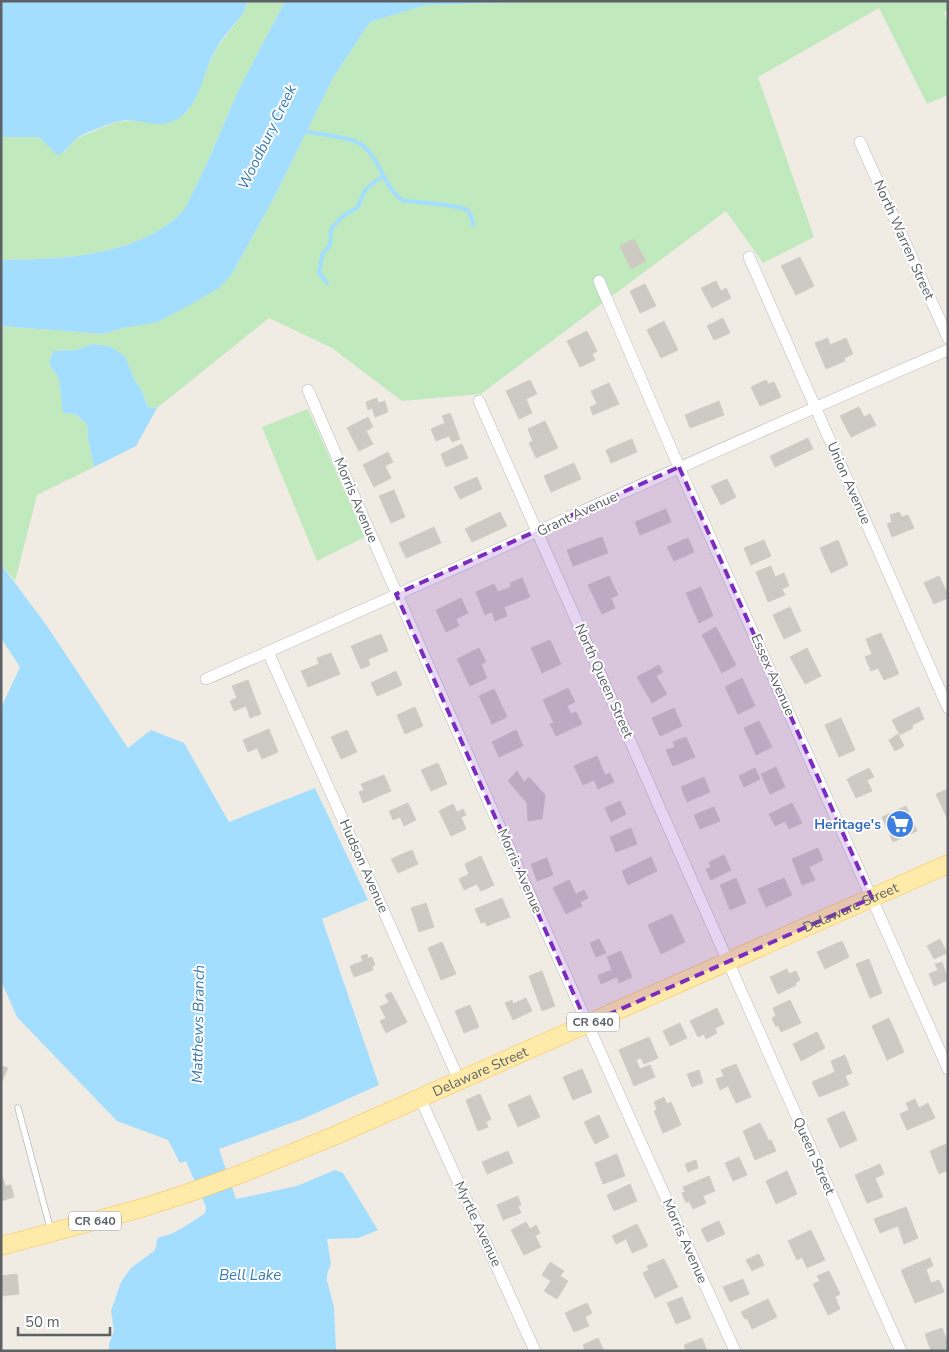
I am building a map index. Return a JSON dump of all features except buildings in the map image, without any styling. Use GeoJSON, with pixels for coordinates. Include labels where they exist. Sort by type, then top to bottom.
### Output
{"type":"FeatureCollection","features":[{"type":"Feature","properties":{"kind":"main road","name":"Delaware Street"},"geometry":{"type":"LineString","coordinates":[[1,1246],[142,1208],[238,1176],[334,1136],[948,864]]}},
{"type":"Feature","properties":{"kind":"street","name":"North Warren Street"},"geometry":{"type":"LineString","coordinates":[[860,142],[948,338]]}},
{"type":"Feature","properties":{"kind":"street","name":"Union Avenue"},"geometry":{"type":"LineString","coordinates":[[749,257],[948,708]]}},
{"type":"Feature","properties":{"kind":"street","name":"Essex Avenue"},"geometry":{"type":"LineString","coordinates":[[599,281],[679,467],[948,1069]]}},
{"type":"Feature","properties":{"kind":"street","name":"Grant Avenue"},"geometry":{"type":"LineString","coordinates":[[206,679],[538,532],[815,406],[948,350]]}},
{"type":"Feature","properties":{"kind":"street","name":"Morris Avenue"},"geometry":{"type":"LineString","coordinates":[[308,390],[396,594],[587,1024],[735,1351]]}},
{"type":"Feature","properties":{"kind":"street","name":"North Queen Street"},"geometry":{"type":"LineString","coordinates":[[479,401],[728,962]]}},
{"type":"Feature","properties":{"kind":"street","name":"Hudson Avenue"},"geometry":{"type":"LineString","coordinates":[[268,652],[459,1080]]}},
{"type":"Feature","properties":{"kind":"street","name":"Queen Street"},"geometry":{"type":"LineString","coordinates":[[728,962],[901,1351]]}},
{"type":"Feature","properties":{"kind":"street","name":"Myrtle Avenue"},"geometry":{"type":"LineString","coordinates":[[420,1098],[535,1351]]}},
{"type":"Feature","properties":{"kind":"lane"},"geometry":{"type":"LineString","coordinates":[[18,1108],[51,1233]]}},
{"type":"Feature","properties":{"kind":"highlighted area"},"geometry":{"type":"Polygon","coordinates":[[[679,467],[872,898],[587,1024],[396,594],[679,467]]]}},
{"type":"Feature","properties":{"kind":"green space"},"geometry":{"type":"Polygon","coordinates":[[[247,1],[285,1],[236,96],[211,155],[187,205],[181,213],[163,228],[142,239],[120,247],[97,253],[72,256],[1,260],[1,137],[39,137],[65,152],[75,139],[116,122],[137,120],[161,124],[168,123],[188,111],[216,49],[242,15],[247,1]]]}},
{"type":"Feature","properties":{"kind":"green space"},"geometry":{"type":"Polygon","coordinates":[[[555,1],[948,1],[948,9],[944,12],[948,24],[948,95],[927,104],[879,8],[758,77],[814,237],[763,263],[726,211],[481,394],[402,401],[332,348],[269,318],[157,408],[148,407],[125,356],[109,346],[93,344],[75,350],[53,351],[49,363],[59,379],[63,413],[74,414],[87,424],[94,467],[37,495],[15,581],[1,564],[1,326],[104,334],[123,328],[232,274],[276,194],[333,78],[370,22],[426,5],[555,1]]]}},
{"type":"Feature","properties":{"kind":"green space"},"geometry":{"type":"Polygon","coordinates":[[[308,409],[365,537],[317,561],[262,427],[308,409]]]}},
{"type":"Feature","properties":{"kind":"water"},"geometry":{"type":"Polygon","coordinates":[[[1,1],[247,1],[242,15],[216,49],[194,102],[179,118],[162,124],[130,120],[116,122],[77,138],[66,150],[57,155],[39,137],[1,137],[1,1]]]}},
{"type":"Feature","properties":{"kind":"water","name":"Woodbury Creek"},"geometry":{"type":"Polygon","coordinates":[[[285,1],[555,1],[426,5],[370,22],[333,78],[276,194],[232,274],[219,288],[158,322],[123,328],[104,334],[1,326],[1,260],[72,256],[97,253],[120,247],[142,239],[163,228],[181,213],[187,205],[211,155],[236,96],[285,1]]]}},
{"type":"Feature","properties":{"kind":"water"},"geometry":{"type":"Polygon","coordinates":[[[93,344],[109,346],[125,356],[148,407],[157,408],[136,446],[94,467],[87,424],[75,414],[63,413],[59,379],[49,363],[53,351],[75,350],[93,344]]]}},
{"type":"Feature","properties":{"kind":"water"},"geometry":{"type":"Polygon","coordinates":[[[1,564],[47,626],[128,748],[151,730],[184,743],[229,822],[315,788],[368,900],[322,919],[379,1085],[305,1118],[219,1149],[236,1199],[297,1186],[335,1170],[343,1173],[378,1230],[358,1238],[327,1239],[331,1264],[327,1274],[327,1281],[334,1307],[336,1351],[109,1351],[109,1344],[114,1331],[111,1311],[121,1282],[131,1268],[154,1251],[157,1239],[173,1233],[193,1221],[205,1213],[206,1207],[186,1161],[180,1163],[168,1140],[117,1121],[17,1017],[1,981],[1,708],[20,667],[1,638],[1,564]]]}},
{"type":"Feature","properties":{"kind":"waterway"},"geometry":{"type":"LineString","coordinates":[[302,131],[340,137],[359,143],[372,156],[391,188],[404,201],[462,208],[470,213],[473,225]]}},
{"type":"Feature","properties":{"kind":"waterway"},"geometry":{"type":"LineString","coordinates":[[327,283],[319,273],[322,255],[330,245],[331,229],[343,216],[358,207],[365,190],[383,177]]}},
{"type":"Feature","properties":{"kind":"place","name":"Heritage's"},"geometry":{"type":"Point","coordinates":[900,824]}},
{"type":"Feature","properties":{"kind":"water label","name":"Matthews Branch"},"geometry":{"type":"Point","coordinates":[198,1024]}},
{"type":"Feature","properties":{"kind":"water label","name":"Bell Lake"},"geometry":{"type":"Point","coordinates":[250,1275]}}]}
